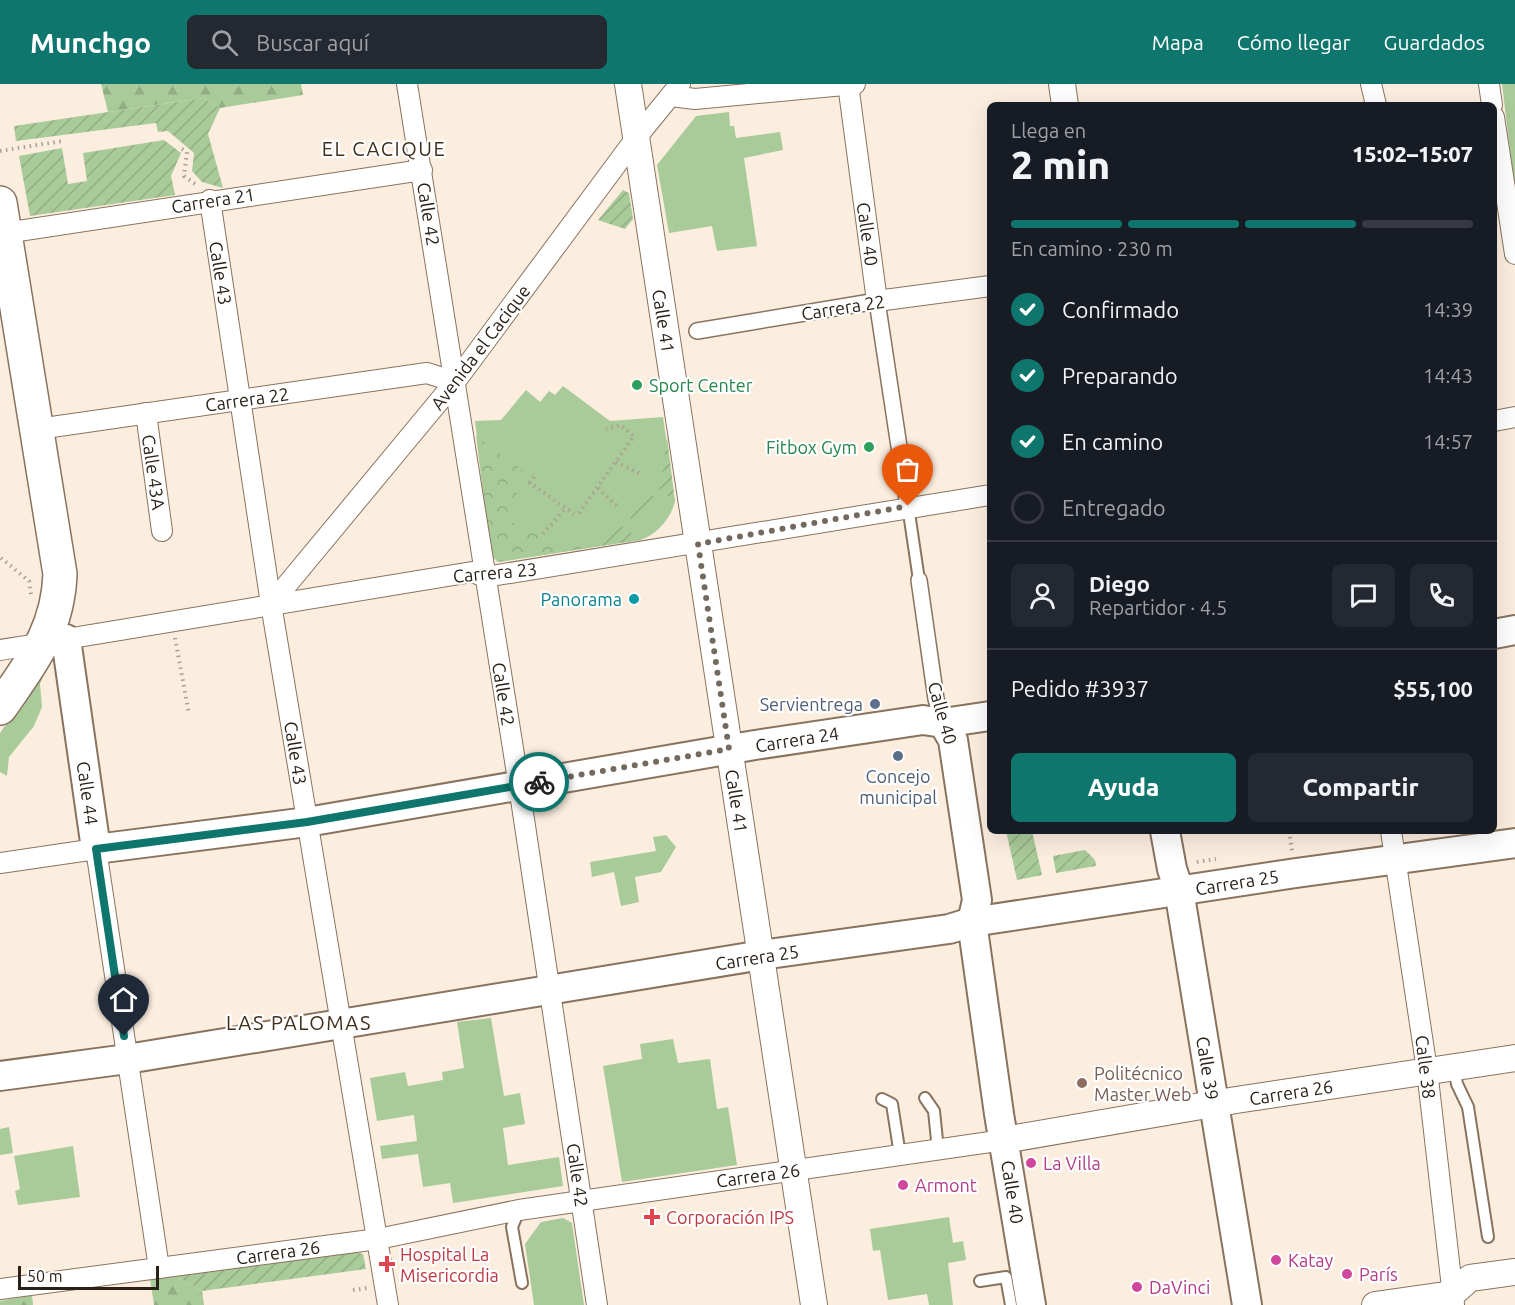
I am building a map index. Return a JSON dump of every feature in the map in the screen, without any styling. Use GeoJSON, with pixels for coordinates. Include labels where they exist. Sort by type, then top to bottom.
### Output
{"type":"FeatureCollection","features":[{"type":"Feature","properties":{"kind":"highway","name":"Calle 44"},"geometry":{"type":"LineString","coordinates":[[2,223],[38,429],[60,574],[55,641]]}},
{"type":"Feature","properties":{"kind":"highway"},"geometry":{"type":"LineString","coordinates":[[0,708],[55,641]]}},
{"type":"Feature","properties":{"kind":"main road"},"geometry":{"type":"LineString","coordinates":[[1497,633],[1515,630]]}},
{"type":"Feature","properties":{"kind":"main road","name":"Calle 44"},"geometry":{"type":"LineString","coordinates":[[55,641],[96,849]]}},
{"type":"Feature","properties":{"kind":"main road","name":"Carrera 24"},"geometry":{"type":"LineString","coordinates":[[96,849],[307,822],[729,749],[923,720],[943,723],[987,716]]}},
{"type":"Feature","properties":{"kind":"main road","name":"Calle 40"},"geometry":{"type":"LineString","coordinates":[[943,723],[953,740],[977,900],[972,922],[1031,1305]]}},
{"type":"Feature","properties":{"kind":"main road","name":"Calle 39"},"geometry":{"type":"LineString","coordinates":[[1166,834],[1172,869],[1179,890],[1247,1305]]}},
{"type":"Feature","properties":{"kind":"main road","name":"Carrera 25"},"geometry":{"type":"LineString","coordinates":[[0,1076],[127,1059],[551,992],[762,955],[950,928],[972,922],[1179,890],[1515,843]]}},
{"type":"Feature","properties":{"kind":"street","name":"Calle 42"},"geometry":{"type":"LineString","coordinates":[[408,84],[551,992],[597,1305]]}},
{"type":"Feature","properties":{"kind":"street","name":"Calle 41"},"geometry":{"type":"LineString","coordinates":[[628,84],[814,1305]]}},
{"type":"Feature","properties":{"kind":"street"},"geometry":{"type":"LineString","coordinates":[[675,90],[695,99],[850,84]]}},
{"type":"Feature","properties":{"kind":"street","name":"Calle 40"},"geometry":{"type":"LineString","coordinates":[[850,84],[877,301],[908,506]]}},
{"type":"Feature","properties":{"kind":"street"},"geometry":{"type":"LineString","coordinates":[[1062,84],[1065,102]]}},
{"type":"Feature","properties":{"kind":"street"},"geometry":{"type":"LineString","coordinates":[[1371,84],[1375,102]]}},
{"type":"Feature","properties":{"kind":"street"},"geometry":{"type":"LineString","coordinates":[[1489,84],[1492,102]]}},
{"type":"Feature","properties":{"kind":"street","name":"Avenida el Cacique"},"geometry":{"type":"LineString","coordinates":[[271,603],[455,382],[636,138],[675,90]]}},
{"type":"Feature","properties":{"kind":"street"},"geometry":{"type":"LineString","coordinates":[[1497,139],[1515,254]]}},
{"type":"Feature","properties":{"kind":"street","name":"Carrera 21"},"geometry":{"type":"LineString","coordinates":[[2,223],[210,200],[422,170]]}},
{"type":"Feature","properties":{"kind":"street","name":"Calle 43"},"geometry":{"type":"LineString","coordinates":[[210,200],[242,399],[271,603],[388,1305]]}},
{"type":"Feature","properties":{"kind":"street","name":"Carrera 22"},"geometry":{"type":"LineString","coordinates":[[698,331],[877,301],[987,286]]}},
{"type":"Feature","properties":{"kind":"street","name":"Carrera 22"},"geometry":{"type":"LineString","coordinates":[[38,429],[427,373],[455,382]]}},
{"type":"Feature","properties":{"kind":"street","name":"Calle 43A"},"geometry":{"type":"LineString","coordinates":[[146,413],[162,531]]}},
{"type":"Feature","properties":{"kind":"street"},"geometry":{"type":"LineString","coordinates":[[1497,420],[1515,417]]}},
{"type":"Feature","properties":{"kind":"street","name":"Carrera 23"},"geometry":{"type":"LineString","coordinates":[[0,650],[271,603],[472,572],[485,577],[698,544],[908,506],[987,495]]}},
{"type":"Feature","properties":{"kind":"street","name":"Calle 40"},"geometry":{"type":"LineString","coordinates":[[919,580],[936,699],[943,723]]}},
{"type":"Feature","properties":{"kind":"street","name":"Calle 38"},"geometry":{"type":"LineString","coordinates":[[1392,834],[1427,1070],[1453,1299]]}},
{"type":"Feature","properties":{"kind":"street","name":"Carrera 24"},"geometry":{"type":"LineString","coordinates":[[0,863],[96,849]]}},
{"type":"Feature","properties":{"kind":"street","name":"Calle 44"},"geometry":{"type":"LineString","coordinates":[[96,849],[159,1268]]}},
{"type":"Feature","properties":{"kind":"street","name":"Carrera 26"},"geometry":{"type":"LineString","coordinates":[[0,1289],[378,1239],[519,1210],[1004,1140],[1214,1104],[1515,1058]]}},
{"type":"Feature","properties":{"kind":"street"},"geometry":{"type":"LineString","coordinates":[[1375,1305],[1453,1299],[1470,1278],[1515,1272]]}},
{"type":"Feature","properties":{"kind":"lane","name":"Calle 40"},"geometry":{"type":"LineString","coordinates":[[908,506],[919,580]]}},
{"type":"Feature","properties":{"kind":"lane"},"geometry":{"type":"LineString","coordinates":[[1454,1067],[1457,1084],[1468,1107],[1488,1237]]}},
{"type":"Feature","properties":{"kind":"lane"},"geometry":{"type":"LineString","coordinates":[[925,1098],[933,1111],[938,1150]]}},
{"type":"Feature","properties":{"kind":"lane"},"geometry":{"type":"LineString","coordinates":[[882,1099],[892,1104],[900,1155]]}},
{"type":"Feature","properties":{"kind":"lane"},"geometry":{"type":"LineString","coordinates":[[519,1210],[512,1227],[522,1283]]}},
{"type":"Feature","properties":{"kind":"lane"},"geometry":{"type":"LineString","coordinates":[[981,1281],[1006,1278],[1011,1305]]}},
{"type":"Feature","properties":{"kind":"path"},"geometry":{"type":"LineString","coordinates":[[0,151],[62,141]]}},
{"type":"Feature","properties":{"kind":"path"},"geometry":{"type":"LineString","coordinates":[[182,149],[188,152],[184,176]]}},
{"type":"Feature","properties":{"kind":"path"},"geometry":{"type":"LineString","coordinates":[[579,513],[634,436],[620,425],[606,429]]}},
{"type":"Feature","properties":{"kind":"path"},"geometry":{"type":"LineString","coordinates":[[616,462],[641,474]]}},
{"type":"Feature","properties":{"kind":"path"},"geometry":{"type":"LineString","coordinates":[[534,477],[530,483],[574,514]]}},
{"type":"Feature","properties":{"kind":"path"},"geometry":{"type":"LineString","coordinates":[[598,488],[619,508]]}},
{"type":"Feature","properties":{"kind":"path"},"geometry":{"type":"LineString","coordinates":[[543,534],[565,508]]}},
{"type":"Feature","properties":{"kind":"path"},"geometry":{"type":"LineString","coordinates":[[1,558],[18,572]]}},
{"type":"Feature","properties":{"kind":"path"},"geometry":{"type":"LineString","coordinates":[[173,621],[189,714]]}},
{"type":"Feature","properties":{"kind":"path"},"geometry":{"type":"LineString","coordinates":[[1197,862],[1216,859]]}},
{"type":"Feature","properties":{"kind":"green space"},"geometry":{"type":"Polygon","coordinates":[[[101,84],[301,84],[303,95],[220,108],[203,98],[108,112],[101,84]]]}},
{"type":"Feature","properties":{"kind":"green space"},"geometry":{"type":"Polygon","coordinates":[[[1502,84],[1515,84],[1515,184],[1514,182],[1502,84]]]}},
{"type":"Feature","properties":{"kind":"green space"},"geometry":{"type":"Polygon","coordinates":[[[203,98],[220,108],[208,134],[223,188],[202,182],[192,171],[194,153],[168,131],[158,132],[156,123],[16,141],[14,126],[203,98]]]}},
{"type":"Feature","properties":{"kind":"green space"},"geometry":{"type":"Polygon","coordinates":[[[729,112],[730,126],[734,126],[736,138],[780,132],[783,150],[744,158],[757,246],[717,251],[712,226],[669,233],[657,165],[696,116],[729,112]]]}},
{"type":"Feature","properties":{"kind":"green space"},"geometry":{"type":"Polygon","coordinates":[[[164,140],[181,153],[171,176],[175,195],[30,216],[19,156],[62,148],[68,184],[87,181],[83,153],[164,140]]]}},
{"type":"Feature","properties":{"kind":"green space"},"geometry":{"type":"Polygon","coordinates":[[[623,190],[629,193],[633,219],[625,229],[598,220],[623,190]]]}},
{"type":"Feature","properties":{"kind":"green space"},"geometry":{"type":"Polygon","coordinates":[[[563,386],[610,421],[663,417],[675,502],[673,508],[657,530],[640,540],[498,562],[491,555],[475,421],[501,420],[526,390],[540,402],[549,391],[555,395],[563,386]]]}},
{"type":"Feature","properties":{"kind":"green space"},"geometry":{"type":"Polygon","coordinates":[[[476,436],[532,477],[508,504],[512,522],[563,543],[581,537],[587,548],[498,562],[491,555],[476,436]]]}},
{"type":"Feature","properties":{"kind":"green space"},"geometry":{"type":"Polygon","coordinates":[[[667,437],[675,502],[660,489],[667,437]]]}},
{"type":"Feature","properties":{"kind":"green space"},"geometry":{"type":"Polygon","coordinates":[[[646,491],[656,499],[636,523],[628,516],[646,491]]]}},
{"type":"Feature","properties":{"kind":"green space"},"geometry":{"type":"Polygon","coordinates":[[[618,527],[624,527],[640,540],[587,548],[618,527]]]}},
{"type":"Feature","properties":{"kind":"green space"},"geometry":{"type":"Polygon","coordinates":[[[42,673],[44,674],[40,684],[42,707],[34,726],[9,757],[7,776],[0,772],[0,733],[42,673]]]}},
{"type":"Feature","properties":{"kind":"green space"},"geometry":{"type":"Polygon","coordinates":[[[1007,834],[1033,834],[1042,875],[1017,880],[1007,834]]]}},
{"type":"Feature","properties":{"kind":"green space"},"geometry":{"type":"Polygon","coordinates":[[[666,835],[676,847],[661,872],[635,877],[639,902],[621,906],[614,872],[592,877],[590,862],[656,851],[653,837],[666,835]]]}},
{"type":"Feature","properties":{"kind":"green space"},"geometry":{"type":"Polygon","coordinates":[[[1085,850],[1095,860],[1096,866],[1056,873],[1053,856],[1085,850]]]}},
{"type":"Feature","properties":{"kind":"green space"},"geometry":{"type":"Polygon","coordinates":[[[491,1018],[504,1096],[520,1093],[525,1124],[503,1128],[508,1165],[559,1157],[563,1186],[453,1203],[450,1183],[423,1187],[418,1154],[382,1159],[380,1146],[417,1141],[414,1115],[377,1121],[370,1078],[405,1072],[408,1086],[443,1080],[442,1072],[464,1068],[457,1022],[491,1018]]]}},
{"type":"Feature","properties":{"kind":"green space"},"geometry":{"type":"Polygon","coordinates":[[[673,1039],[678,1063],[710,1059],[717,1109],[728,1107],[737,1165],[622,1182],[603,1066],[642,1059],[640,1044],[673,1039]]]}},
{"type":"Feature","properties":{"kind":"green space"},"geometry":{"type":"Polygon","coordinates":[[[9,1127],[13,1153],[0,1155],[0,1129],[9,1127]]]}},
{"type":"Feature","properties":{"kind":"green space"},"geometry":{"type":"Polygon","coordinates":[[[73,1146],[80,1197],[18,1205],[15,1191],[20,1189],[14,1156],[73,1146]]]}},
{"type":"Feature","properties":{"kind":"green space"},"geometry":{"type":"Polygon","coordinates":[[[949,1217],[953,1243],[963,1241],[966,1260],[948,1263],[953,1305],[929,1305],[927,1294],[888,1300],[880,1250],[873,1251],[870,1229],[949,1217]]]}},
{"type":"Feature","properties":{"kind":"green space"},"geometry":{"type":"Polygon","coordinates":[[[563,1218],[572,1223],[584,1305],[534,1305],[525,1244],[541,1222],[563,1218]]]}},
{"type":"Feature","properties":{"kind":"green space"},"geometry":{"type":"Polygon","coordinates":[[[349,1250],[363,1254],[366,1269],[202,1291],[172,1274],[349,1250]]]}},
{"type":"Feature","properties":{"kind":"green space"},"geometry":{"type":"Polygon","coordinates":[[[172,1274],[202,1291],[204,1305],[154,1305],[150,1279],[172,1274]]]}},
{"type":"Feature","properties":{"kind":"green space"},"geometry":{"type":"Polygon","coordinates":[[[32,1295],[33,1305],[0,1305],[0,1301],[32,1295]]]}},
{"type":"Feature","properties":{"kind":"way so far"},"geometry":{"type":"LineString","coordinates":[[539,782],[729,749],[698,544],[908,506]]}},
{"type":"Feature","properties":{"kind":"place","name":"Sport Center"},"geometry":{"type":"Point","coordinates":[637,385]}},
{"type":"Feature","properties":{"kind":"place","name":"Fitbox Gym"},"geometry":{"type":"Point","coordinates":[869,447]}},
{"type":"Feature","properties":{"kind":"place","name":"Panorama"},"geometry":{"type":"Point","coordinates":[634,599]}},
{"type":"Feature","properties":{"kind":"place","name":"Servientrega"},"geometry":{"type":"Point","coordinates":[875,704]}},
{"type":"Feature","properties":{"kind":"place","name":"Concejo municipal"},"geometry":{"type":"Point","coordinates":[898,756]}},
{"type":"Feature","properties":{"kind":"place","name":"Politécnico Master Web"},"geometry":{"type":"Point","coordinates":[1082,1083]}},
{"type":"Feature","properties":{"kind":"place","name":"La Villa"},"geometry":{"type":"Point","coordinates":[1031,1163]}},
{"type":"Feature","properties":{"kind":"place","name":"Armont"},"geometry":{"type":"Point","coordinates":[903,1185]}},
{"type":"Feature","properties":{"kind":"place","name":"Corporación IPS"},"geometry":{"type":"Point","coordinates":[652,1217]}},
{"type":"Feature","properties":{"kind":"place","name":"Katay"},"geometry":{"type":"Point","coordinates":[1276,1260]}},
{"type":"Feature","properties":{"kind":"place","name":"Hospital La Misericordia"},"geometry":{"type":"Point","coordinates":[387,1264]}},
{"type":"Feature","properties":{"kind":"place","name":"París"},"geometry":{"type":"Point","coordinates":[1347,1274]}},
{"type":"Feature","properties":{"kind":"place","name":"DaVinci"},"geometry":{"type":"Point","coordinates":[1137,1287]}},
{"type":"Feature","properties":{"kind":"district","name":"EL CACIQUE"},"geometry":{"type":"Point","coordinates":[384,148]}},
{"type":"Feature","properties":{"kind":"district","name":"LAS PALOMAS"},"geometry":{"type":"Point","coordinates":[299,1022]}},
{"type":"Feature","properties":{"kind":"route"},"geometry":{"type":"LineString","coordinates":[[124,1036],[96,849],[307,822],[539,782]]}}]}
